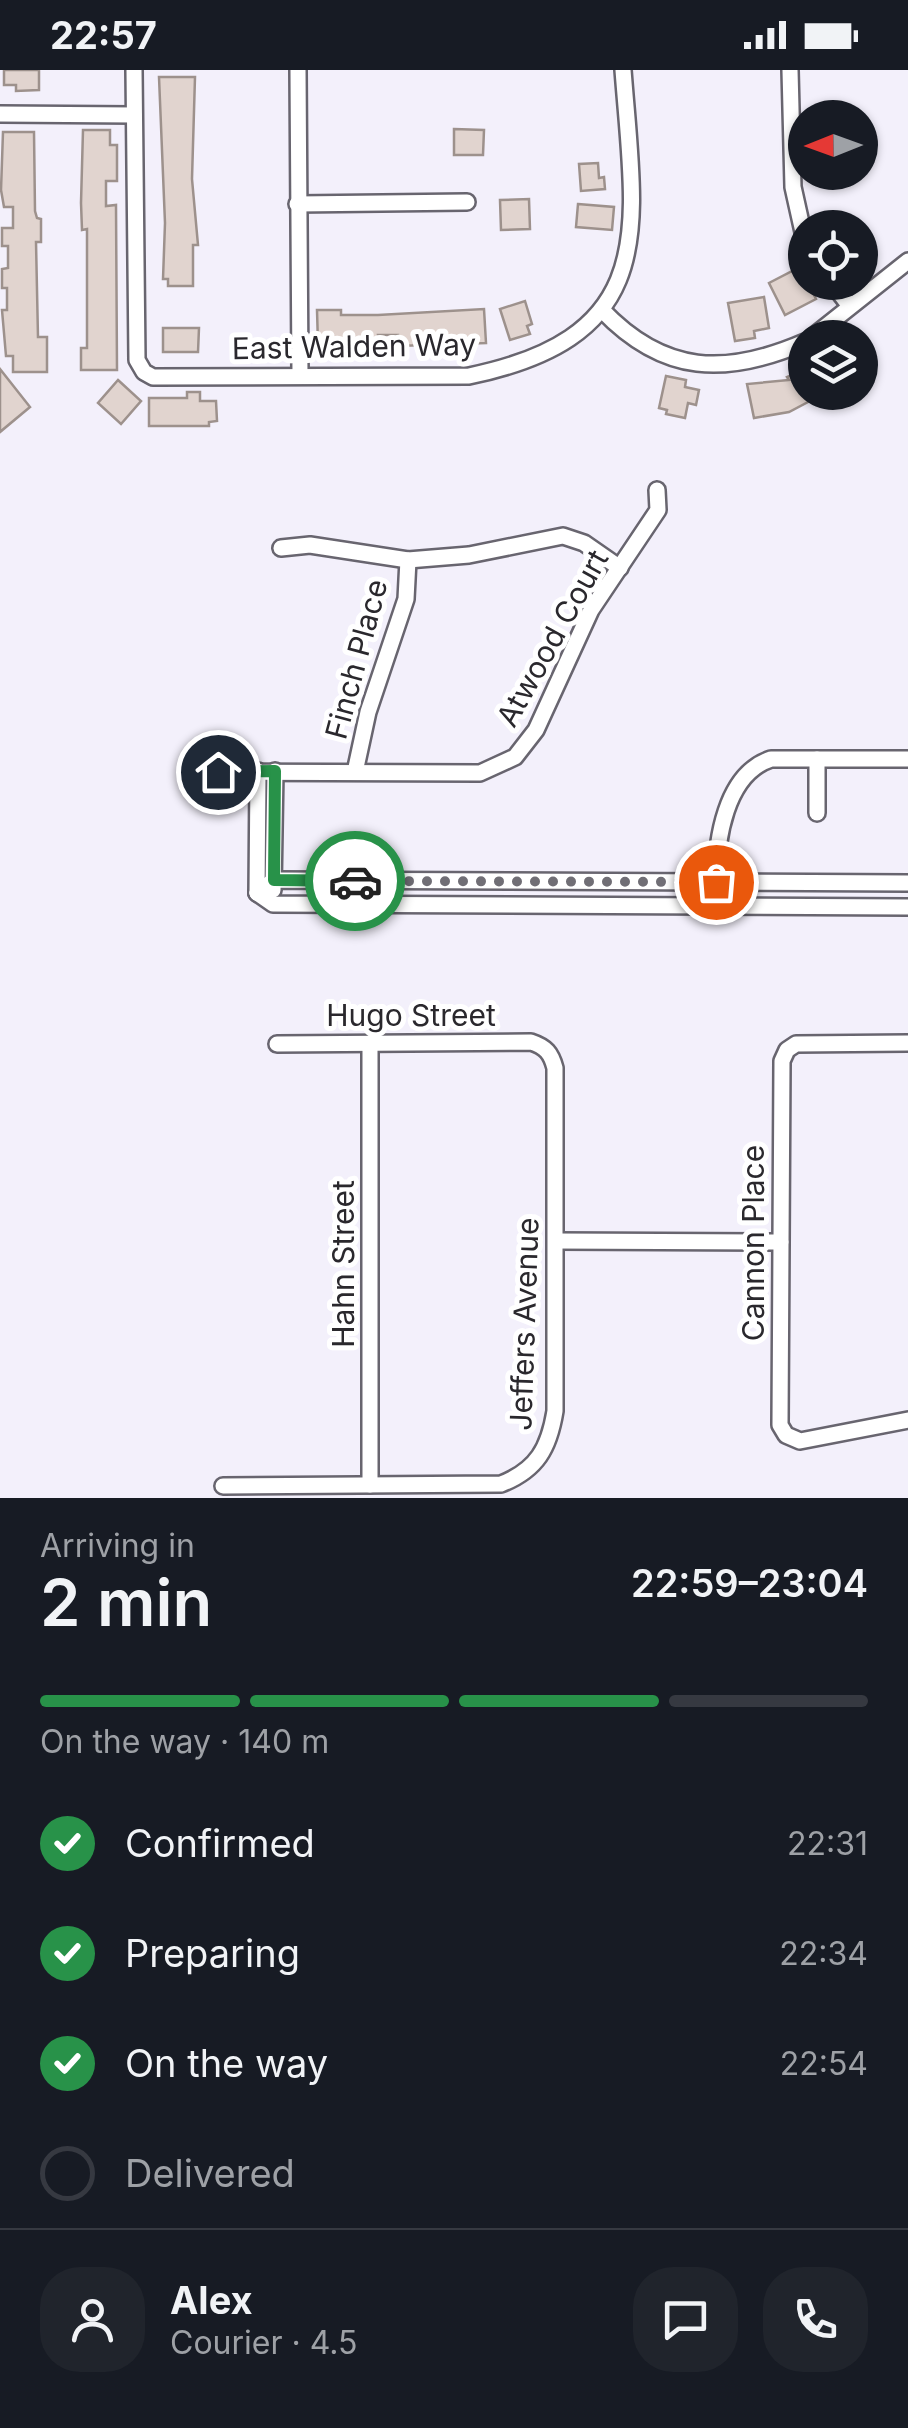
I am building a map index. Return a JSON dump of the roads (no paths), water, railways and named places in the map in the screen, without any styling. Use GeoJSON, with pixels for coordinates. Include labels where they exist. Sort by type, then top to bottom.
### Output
{"type":"FeatureCollection","features":[{"type":"Feature","properties":{"kind":"street"},"geometry":{"type":"LineString","coordinates":[[0,114],[134,115],[134,70]]}},
{"type":"Feature","properties":{"kind":"street"},"geometry":{"type":"LineString","coordinates":[[298,70],[300,375]]}},
{"type":"Feature","properties":{"kind":"street","name":"East Walden Way"},"geometry":{"type":"LineString","coordinates":[[134,115],[137,360],[144,372],[153,377],[469,376],[499,370],[560,347],[602,310],[624,267],[633,230],[623,70]]}},
{"type":"Feature","properties":{"kind":"street"},"geometry":{"type":"LineString","coordinates":[[790,70],[792,187],[798,210]]}},
{"type":"Feature","properties":{"kind":"street"},"geometry":{"type":"LineString","coordinates":[[297,204],[467,202]]}},
{"type":"Feature","properties":{"kind":"street"},"geometry":{"type":"LineString","coordinates":[[833,320],[908,261]]}},
{"type":"Feature","properties":{"kind":"street"},"geometry":{"type":"LineString","coordinates":[[844,300],[849,306]]}},
{"type":"Feature","properties":{"kind":"street"},"geometry":{"type":"LineString","coordinates":[[602,310],[625,334],[686,362],[730,366],[788,350]]}},
{"type":"Feature","properties":{"kind":"street","name":"Atwood Court"},"geometry":{"type":"LineString","coordinates":[[218,772],[480,772],[515,757],[536,730],[592,610],[658,510],[657,490]]}},
{"type":"Feature","properties":{"kind":"street"},"geometry":{"type":"LineString","coordinates":[[281,548],[310,545],[408,560],[469,555],[563,536],[584,543],[620,568]]}},
{"type":"Feature","properties":{"kind":"street","name":"Finch Place"},"geometry":{"type":"LineString","coordinates":[[355,772],[368,712],[406,599],[408,560]]}},
{"type":"Feature","properties":{"kind":"street"},"geometry":{"type":"LineString","coordinates":[[716,882],[719,833],[742,779],[758,763],[771,759],[908,759]]}},
{"type":"Feature","properties":{"kind":"street"},"geometry":{"type":"LineString","coordinates":[[817,759],[817,813]]}},
{"type":"Feature","properties":{"kind":"street"},"geometry":{"type":"LineString","coordinates":[[267,771],[273,904]]}},
{"type":"Feature","properties":{"kind":"street"},"geometry":{"type":"LineString","coordinates":[[257,893],[267,771]]}},
{"type":"Feature","properties":{"kind":"street"},"geometry":{"type":"LineString","coordinates":[[257,893],[274,880],[908,883]]}},
{"type":"Feature","properties":{"kind":"street"},"geometry":{"type":"LineString","coordinates":[[257,893],[273,904],[908,907]]}},
{"type":"Feature","properties":{"kind":"street","name":"Hugo Street"},"geometry":{"type":"LineString","coordinates":[[277,1044],[531,1042],[544,1047]]}},
{"type":"Feature","properties":{"kind":"street","name":"Hahn Street"},"geometry":{"type":"LineString","coordinates":[[370,1043],[370,1485]]}},
{"type":"Feature","properties":{"kind":"street","name":"Cannon Place"},"geometry":{"type":"LineString","coordinates":[[908,1043],[796,1044],[787,1050],[782,1061],[780,1425],[786,1435],[800,1441],[908,1420]]}},
{"type":"Feature","properties":{"kind":"street","name":"Jeffers Avenue"},"geometry":{"type":"LineString","coordinates":[[223,1486],[260,1494],[370,1485],[501,1484],[522,1475],[547,1448],[555,1411],[555,1068],[544,1047]]}},
{"type":"Feature","properties":{"kind":"street"},"geometry":{"type":"LineString","coordinates":[[556,1241],[781,1242]]}}]}
